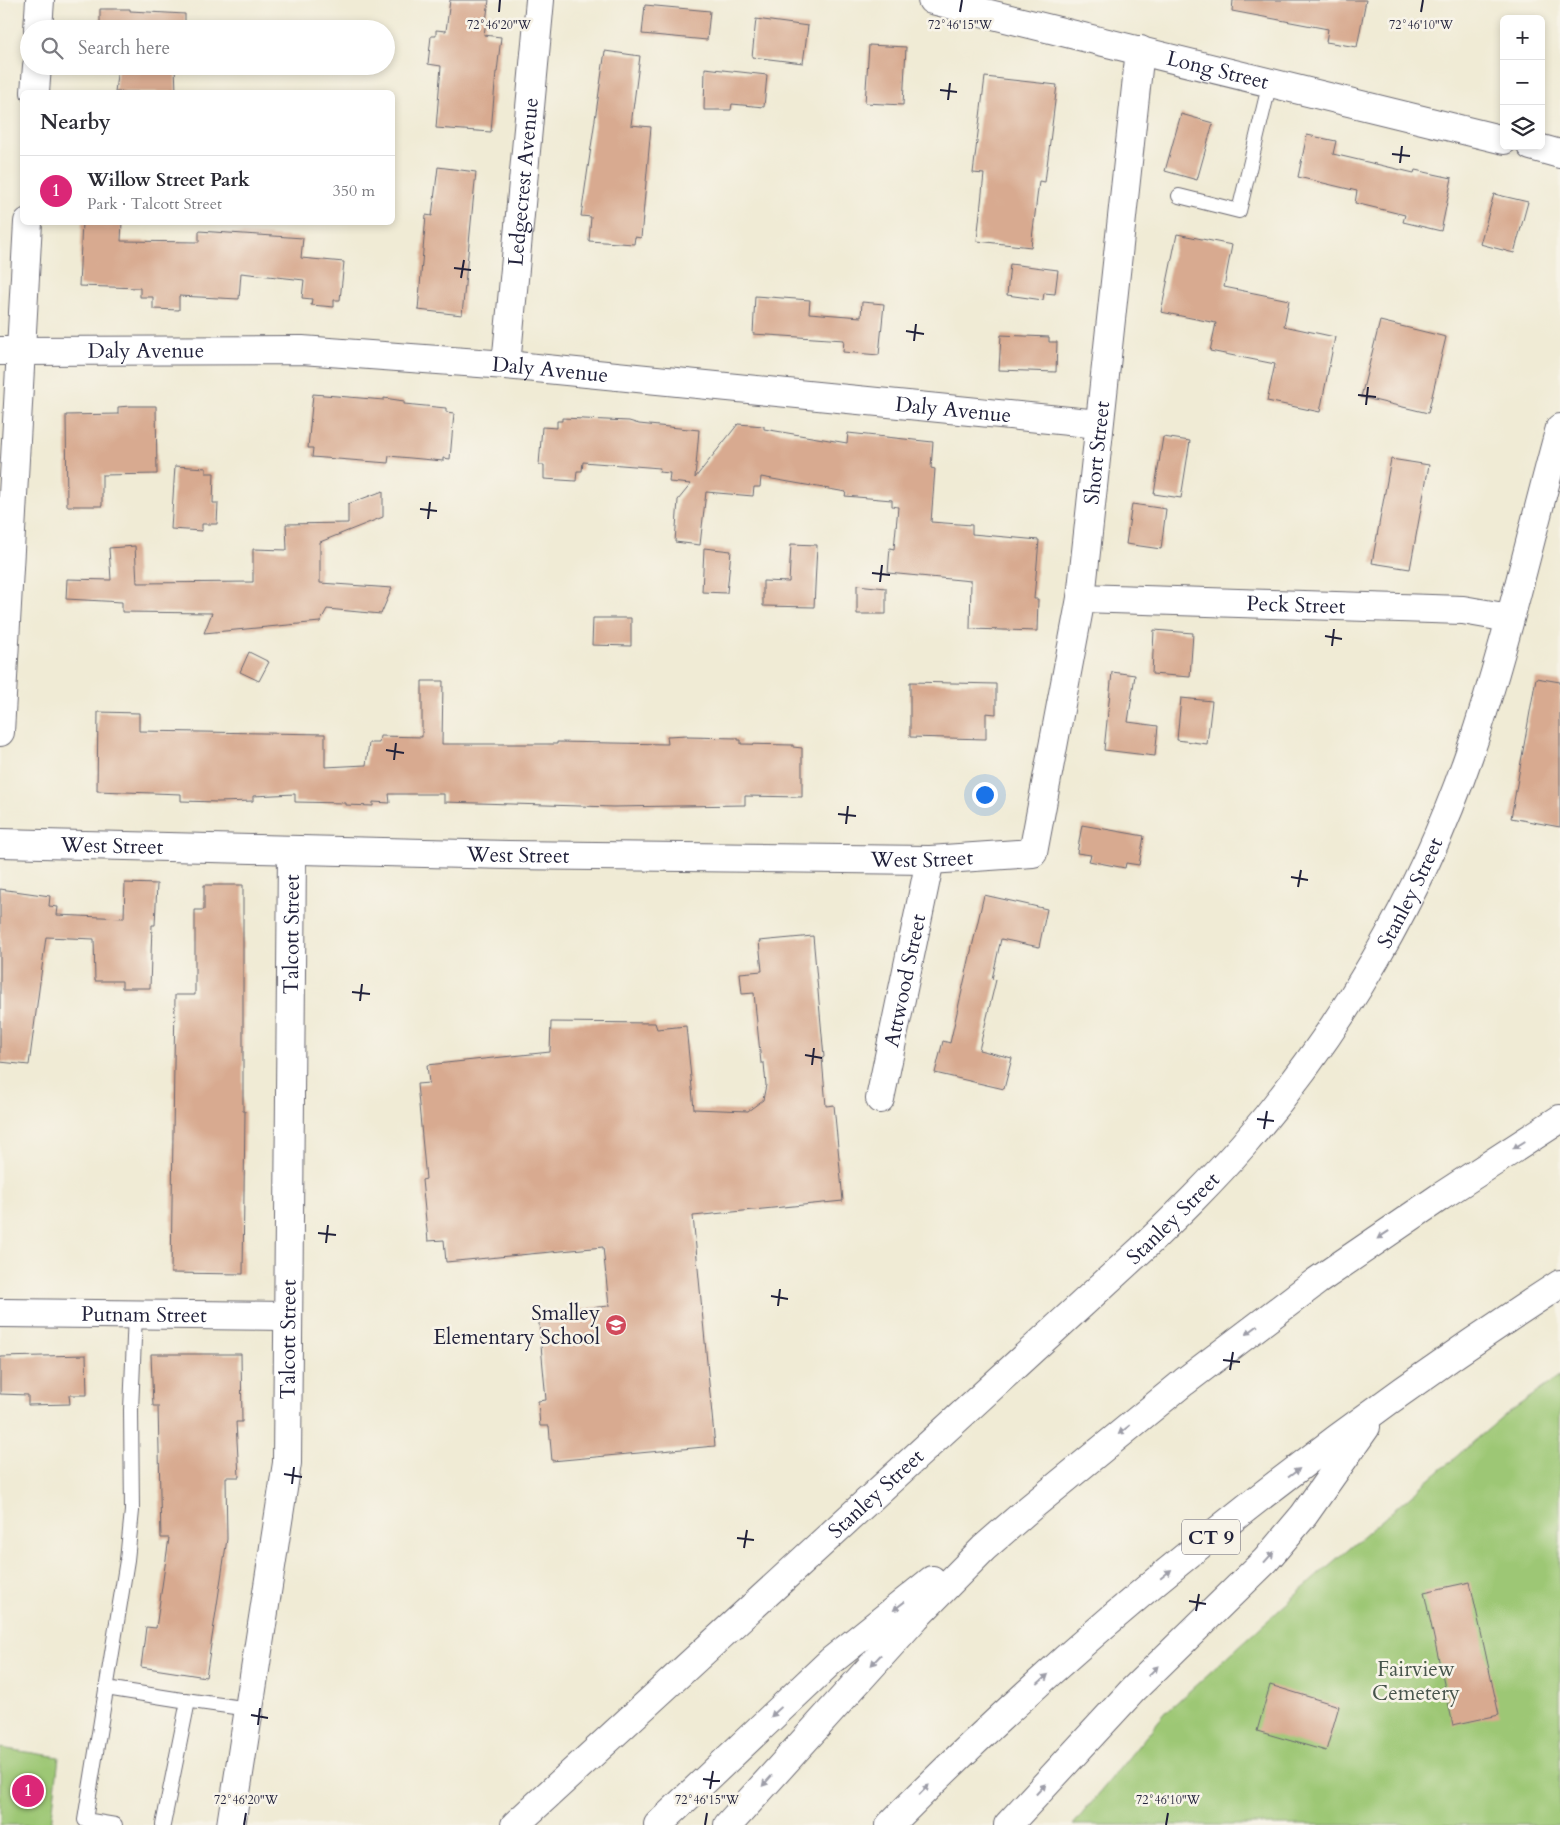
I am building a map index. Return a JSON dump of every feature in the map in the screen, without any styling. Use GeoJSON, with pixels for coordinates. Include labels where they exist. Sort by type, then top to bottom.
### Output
{"type":"FeatureCollection","features":[{"type":"Feature","properties":{"kind":"main road"},"geometry":{"type":"LineString","coordinates":[[39,20],[40,0]]}},
{"type":"Feature","properties":{"kind":"main road","name":"Ledgecrest Avenue"},"geometry":{"type":"LineString","coordinates":[[506,365],[540,0]]}},
{"type":"Feature","properties":{"kind":"main road","name":"Long Street"},"geometry":{"type":"LineString","coordinates":[[932,0],[1500,139]]}},
{"type":"Feature","properties":{"kind":"main road","name":"Short Street"},"geometry":{"type":"LineString","coordinates":[[1034,853],[1081,598],[1140,50]]}},
{"type":"Feature","properties":{"kind":"main road"},"geometry":{"type":"LineString","coordinates":[[35,90],[36,75]]}},
{"type":"Feature","properties":{"kind":"main road"},"geometry":{"type":"LineString","coordinates":[[1545,150],[1560,154]]}},
{"type":"Feature","properties":{"kind":"main road"},"geometry":{"type":"LineString","coordinates":[[0,732],[11,351],[28,225]]}},
{"type":"Feature","properties":{"kind":"main road","name":"Daly Avenue"},"geometry":{"type":"LineString","coordinates":[[11,351],[302,350],[506,365],[1099,424]]}},
{"type":"Feature","properties":{"kind":"main road","name":"Stanley Street"},"geometry":{"type":"LineString","coordinates":[[515,1825],[1142,1249],[1206,1186],[1267,1117],[1350,1001],[1386,942],[1443,821],[1469,756],[1509,618],[1560,428]]}},
{"type":"Feature","properties":{"kind":"main road","name":"Peck Street"},"geometry":{"type":"LineString","coordinates":[[1081,598],[1463,610],[1509,618]]}},
{"type":"Feature","properties":{"kind":"main road","name":"West Street"},"geometry":{"type":"LineString","coordinates":[[0,843],[508,855],[930,860],[1034,853]]}},
{"type":"Feature","properties":{"kind":"main road","name":"Talcott Street"},"geometry":{"type":"LineString","coordinates":[[231,1825],[287,1463],[292,850]]}},
{"type":"Feature","properties":{"kind":"main road","name":"Attwood Street"},"geometry":{"type":"LineString","coordinates":[[880,1100],[930,860]]}},
{"type":"Feature","properties":{"kind":"main road"},"geometry":{"type":"LineString","coordinates":[[728,1825],[916,1616],[996,1537],[1103,1447],[1317,1281],[1432,1202],[1560,1119]]}},
{"type":"Feature","properties":{"kind":"main road","name":"CT 9"},"geometry":{"type":"LineString","coordinates":[[890,1825],[1004,1714],[1151,1587],[1263,1496],[1376,1412],[1560,1284]]}},
{"type":"Feature","properties":{"kind":"main road","name":"Putnam Street"},"geometry":{"type":"LineString","coordinates":[[0,1313],[287,1316]]}},
{"type":"Feature","properties":{"kind":"main road"},"geometry":{"type":"LineString","coordinates":[[1008,1825],[1133,1690],[1253,1574],[1282,1543],[1328,1483],[1376,1412]]}},
{"type":"Feature","properties":{"kind":"main road"},"geometry":{"type":"LineString","coordinates":[[658,1825],[831,1661],[913,1594],[996,1537]]}},
{"type":"Feature","properties":{"kind":"lane"},"geometry":{"type":"LineString","coordinates":[[1179,196],[1239,211],[1270,82]]}},
{"type":"Feature","properties":{"kind":"lane"},"geometry":{"type":"LineString","coordinates":[[115,1825],[85,1820],[127,1560],[132,1511],[131,1410],[135,1314]]}},
{"type":"Feature","properties":{"kind":"lane"},"geometry":{"type":"LineString","coordinates":[[106,1688],[249,1709]]}},
{"type":"Feature","properties":{"kind":"lane"},"geometry":{"type":"LineString","coordinates":[[162,1825],[188,1701],[185,1700]]}},
{"type":"Feature","properties":{"kind":"green space","name":"Fairview Cemetery"},"geometry":{"type":"Polygon","coordinates":[[[1560,1376],[1560,1825],[1073,1825],[1166,1712],[1327,1567],[1505,1415],[1560,1376]]]}},
{"type":"Feature","properties":{"kind":"green space"},"geometry":{"type":"Polygon","coordinates":[[[0,1748],[59,1757],[51,1825],[0,1825],[0,1748]]]}},
{"type":"Feature","properties":{"kind":"building"},"geometry":{"type":"Polygon","coordinates":[[[450,0],[489,0],[484,35],[501,37],[491,132],[436,128],[441,66],[428,64],[431,36],[436,36],[436,30],[446,31],[450,0]]]}},
{"type":"Feature","properties":{"kind":"building"},"geometry":{"type":"Polygon","coordinates":[[[1233,0],[1366,0],[1357,47],[1326,42],[1328,29],[1232,11],[1233,0]]]}},
{"type":"Feature","properties":{"kind":"building"},"geometry":{"type":"Polygon","coordinates":[[[645,5],[710,11],[707,40],[642,34],[645,5]]]}},
{"type":"Feature","properties":{"kind":"building"},"geometry":{"type":"Polygon","coordinates":[[[100,9],[130,9],[130,11],[185,14],[185,20],[100,20],[100,9]]]}},
{"type":"Feature","properties":{"kind":"building"},"geometry":{"type":"Polygon","coordinates":[[[756,19],[808,26],[803,63],[752,57],[756,19]]]}},
{"type":"Feature","properties":{"kind":"building"},"geometry":{"type":"Polygon","coordinates":[[[869,45],[906,47],[903,105],[865,103],[869,45]]]}},
{"type":"Feature","properties":{"kind":"building"},"geometry":{"type":"Polygon","coordinates":[[[605,51],[640,56],[631,125],[651,127],[641,238],[635,237],[634,244],[589,241],[591,217],[581,216],[605,51]]]}},
{"type":"Feature","properties":{"kind":"building"},"geometry":{"type":"Polygon","coordinates":[[[705,68],[767,75],[764,107],[732,104],[731,110],[704,110],[705,68]]]}},
{"type":"Feature","properties":{"kind":"building"},"geometry":{"type":"Polygon","coordinates":[[[117,75],[175,75],[176,90],[115,90],[117,75]]]}},
{"type":"Feature","properties":{"kind":"building"},"geometry":{"type":"Polygon","coordinates":[[[985,77],[1057,85],[1045,182],[1039,181],[1031,247],[977,241],[984,174],[973,173],[985,77]]]}},
{"type":"Feature","properties":{"kind":"building"},"geometry":{"type":"Polygon","coordinates":[[[1181,114],[1213,123],[1197,180],[1165,171],[1181,114]]]}},
{"type":"Feature","properties":{"kind":"building"},"geometry":{"type":"Polygon","coordinates":[[[1307,135],[1336,141],[1333,154],[1414,173],[1415,170],[1452,178],[1441,231],[1403,222],[1405,215],[1355,203],[1357,191],[1298,177],[1307,135]]]}},
{"type":"Feature","properties":{"kind":"building"},"geometry":{"type":"Polygon","coordinates":[[[438,167],[476,172],[462,315],[418,310],[426,215],[432,216],[438,167]]]}},
{"type":"Feature","properties":{"kind":"building"},"geometry":{"type":"Polygon","coordinates":[[[1494,194],[1528,202],[1514,253],[1480,244],[1494,194]]]}},
{"type":"Feature","properties":{"kind":"building"},"geometry":{"type":"Polygon","coordinates":[[[82,225],[122,225],[121,241],[199,242],[199,231],[303,238],[301,258],[344,262],[340,300],[334,300],[334,307],[311,305],[312,299],[302,298],[304,280],[241,273],[239,299],[179,296],[179,310],[153,309],[153,297],[140,297],[140,288],[79,286],[82,225]]]}},
{"type":"Feature","properties":{"kind":"building"},"geometry":{"type":"Polygon","coordinates":[[[1177,234],[1232,245],[1224,287],[1289,300],[1284,326],[1335,337],[1320,412],[1267,401],[1275,364],[1210,351],[1216,323],[1161,312],[1177,234]]]}},
{"type":"Feature","properties":{"kind":"building"},"geometry":{"type":"Polygon","coordinates":[[[1010,264],[1058,270],[1055,294],[1044,293],[1043,300],[1007,295],[1010,264]]]}},
{"type":"Feature","properties":{"kind":"building"},"geometry":{"type":"Polygon","coordinates":[[[755,296],[810,300],[809,313],[861,317],[862,302],[884,304],[879,355],[843,352],[844,340],[753,334],[755,296]]]}},
{"type":"Feature","properties":{"kind":"building"},"geometry":{"type":"Polygon","coordinates":[[[1380,321],[1446,337],[1428,413],[1361,397],[1380,321]]]}},
{"type":"Feature","properties":{"kind":"building"},"geometry":{"type":"Polygon","coordinates":[[[1001,335],[1049,337],[1049,342],[1057,342],[1056,372],[999,370],[1001,335]]]}},
{"type":"Feature","properties":{"kind":"building"},"geometry":{"type":"Polygon","coordinates":[[[313,394],[384,400],[384,398],[404,401],[404,404],[446,408],[446,412],[454,413],[450,459],[443,458],[443,461],[389,456],[388,463],[312,457],[313,448],[308,448],[313,394]]]}},
{"type":"Feature","properties":{"kind":"building"},"geometry":{"type":"Polygon","coordinates":[[[156,406],[157,474],[102,475],[102,506],[67,506],[66,415],[118,414],[118,407],[156,406]]]}},
{"type":"Feature","properties":{"kind":"building"},"geometry":{"type":"Polygon","coordinates":[[[562,418],[629,421],[639,424],[699,430],[695,478],[738,424],[764,426],[764,429],[847,443],[848,433],[933,442],[931,468],[935,469],[931,522],[972,525],[972,534],[1039,540],[1034,599],[1038,599],[1037,631],[970,629],[971,581],[888,573],[890,548],[894,549],[898,507],[892,506],[892,500],[845,496],[846,492],[761,477],[760,487],[754,487],[753,496],[706,492],[700,545],[675,542],[678,500],[691,484],[669,482],[670,473],[659,472],[660,468],[583,462],[582,471],[577,471],[576,481],[544,479],[544,465],[539,465],[542,427],[557,428],[557,421],[562,421],[562,418]]]}},
{"type":"Feature","properties":{"kind":"building"},"geometry":{"type":"Polygon","coordinates":[[[1163,437],[1190,441],[1181,498],[1154,494],[1163,437]]]}},
{"type":"Feature","properties":{"kind":"building"},"geometry":{"type":"Polygon","coordinates":[[[1391,459],[1429,465],[1410,569],[1372,563],[1391,459]]]}},
{"type":"Feature","properties":{"kind":"building"},"geometry":{"type":"Polygon","coordinates":[[[175,466],[206,468],[206,473],[214,473],[213,503],[218,503],[217,524],[202,524],[202,531],[171,529],[175,466]]]}},
{"type":"Feature","properties":{"kind":"building"},"geometry":{"type":"Polygon","coordinates":[[[383,491],[383,517],[320,542],[320,583],[392,588],[381,614],[327,609],[320,622],[204,633],[212,613],[122,612],[122,602],[66,599],[67,579],[111,580],[109,548],[135,546],[137,583],[253,582],[253,549],[287,550],[286,524],[348,523],[348,504],[383,491]]]}},
{"type":"Feature","properties":{"kind":"building"},"geometry":{"type":"Polygon","coordinates":[[[1132,504],[1166,509],[1161,549],[1126,544],[1132,504]]]}},
{"type":"Feature","properties":{"kind":"building"},"geometry":{"type":"Polygon","coordinates":[[[791,544],[817,545],[814,607],[763,606],[763,581],[789,582],[791,544]]]}},
{"type":"Feature","properties":{"kind":"building"},"geometry":{"type":"Polygon","coordinates":[[[704,548],[731,551],[727,593],[702,592],[704,548]]]}},
{"type":"Feature","properties":{"kind":"building"},"geometry":{"type":"Polygon","coordinates":[[[857,585],[886,588],[886,614],[857,614],[857,585]]]}},
{"type":"Feature","properties":{"kind":"building"},"geometry":{"type":"Polygon","coordinates":[[[593,618],[631,618],[631,646],[592,645],[593,618]]]}},
{"type":"Feature","properties":{"kind":"building"},"geometry":{"type":"Polygon","coordinates":[[[1154,630],[1193,633],[1190,677],[1152,674],[1154,630]]]}},
{"type":"Feature","properties":{"kind":"building"},"geometry":{"type":"Polygon","coordinates":[[[249,652],[269,662],[259,681],[240,672],[249,652]]]}},
{"type":"Feature","properties":{"kind":"building"},"geometry":{"type":"Polygon","coordinates":[[[1112,672],[1135,675],[1128,722],[1158,726],[1155,756],[1104,750],[1112,672]]]}},
{"type":"Feature","properties":{"kind":"building"},"geometry":{"type":"Polygon","coordinates":[[[1536,678],[1560,682],[1560,827],[1511,818],[1536,678]]]}},
{"type":"Feature","properties":{"kind":"building"},"geometry":{"type":"Polygon","coordinates":[[[422,681],[443,681],[442,744],[557,744],[557,742],[668,744],[667,736],[687,735],[687,737],[738,738],[738,740],[741,740],[741,744],[793,745],[793,747],[802,748],[802,797],[745,796],[745,805],[613,807],[444,802],[444,794],[389,794],[390,803],[373,802],[373,806],[346,805],[346,803],[295,802],[295,794],[253,796],[253,801],[218,802],[181,801],[181,794],[97,791],[98,712],[139,713],[139,731],[325,734],[325,767],[366,765],[369,743],[379,743],[380,736],[422,737],[422,681]]]}},
{"type":"Feature","properties":{"kind":"building"},"geometry":{"type":"Polygon","coordinates":[[[910,682],[996,684],[996,714],[986,713],[986,739],[910,737],[910,682]]]}},
{"type":"Feature","properties":{"kind":"building"},"geometry":{"type":"Polygon","coordinates":[[[1181,698],[1212,701],[1207,744],[1177,740],[1181,698]]]}},
{"type":"Feature","properties":{"kind":"building"},"geometry":{"type":"Polygon","coordinates":[[[1082,825],[1144,836],[1139,865],[1126,863],[1125,868],[1089,861],[1091,855],[1077,853],[1082,825]]]}},
{"type":"Feature","properties":{"kind":"building"},"geometry":{"type":"Polygon","coordinates":[[[125,883],[157,884],[155,925],[152,925],[150,988],[122,988],[122,981],[95,981],[94,939],[46,937],[29,1065],[0,1062],[0,889],[50,896],[49,906],[58,907],[57,915],[124,918],[125,883]]]}},
{"type":"Feature","properties":{"kind":"building"},"geometry":{"type":"Polygon","coordinates":[[[204,885],[243,885],[243,1111],[245,1111],[243,1274],[171,1273],[175,995],[195,995],[195,910],[204,910],[204,885]]]}},
{"type":"Feature","properties":{"kind":"building"},"geometry":{"type":"Polygon","coordinates":[[[984,895],[1047,909],[1039,947],[1001,939],[992,979],[996,980],[979,1050],[1012,1058],[1004,1089],[935,1073],[943,1041],[950,1043],[984,895]]]}},
{"type":"Feature","properties":{"kind":"building"},"geometry":{"type":"Polygon","coordinates":[[[813,936],[824,1057],[822,1058],[826,1106],[834,1105],[843,1201],[693,1216],[715,1446],[552,1461],[549,1426],[540,1426],[538,1401],[546,1400],[538,1313],[609,1306],[603,1247],[446,1262],[444,1240],[428,1241],[422,1180],[426,1179],[417,1084],[429,1083],[427,1065],[550,1052],[551,1022],[655,1023],[657,1029],[686,1026],[694,1109],[748,1111],[763,1100],[766,1085],[764,1063],[761,1063],[754,993],[742,994],[740,973],[762,971],[759,941],[813,936]]]}},
{"type":"Feature","properties":{"kind":"building"},"geometry":{"type":"Polygon","coordinates":[[[151,1354],[241,1354],[242,1422],[236,1422],[239,1477],[226,1477],[227,1539],[206,1677],[141,1667],[146,1627],[156,1628],[169,1538],[161,1538],[158,1406],[153,1406],[151,1354]]]}},
{"type":"Feature","properties":{"kind":"building"},"geometry":{"type":"Polygon","coordinates":[[[86,1355],[87,1395],[69,1395],[70,1404],[28,1405],[28,1395],[0,1394],[0,1357],[86,1355]]]}},
{"type":"Feature","properties":{"kind":"building"},"geometry":{"type":"Polygon","coordinates":[[[1470,1582],[1499,1715],[1453,1725],[1424,1592],[1470,1582]]]}},
{"type":"Feature","properties":{"kind":"building"},"geometry":{"type":"Polygon","coordinates":[[[1270,1685],[1339,1706],[1326,1751],[1257,1731],[1270,1685]]]}},
{"type":"Feature","properties":{"kind":"place","name":"Smalley Elementary School"},"geometry":{"type":"Point","coordinates":[616,1325]}},
{"type":"Feature","properties":{"kind":"place","name":"Willow Street Park"},"geometry":{"type":"Point","coordinates":[28,1791]}}]}
